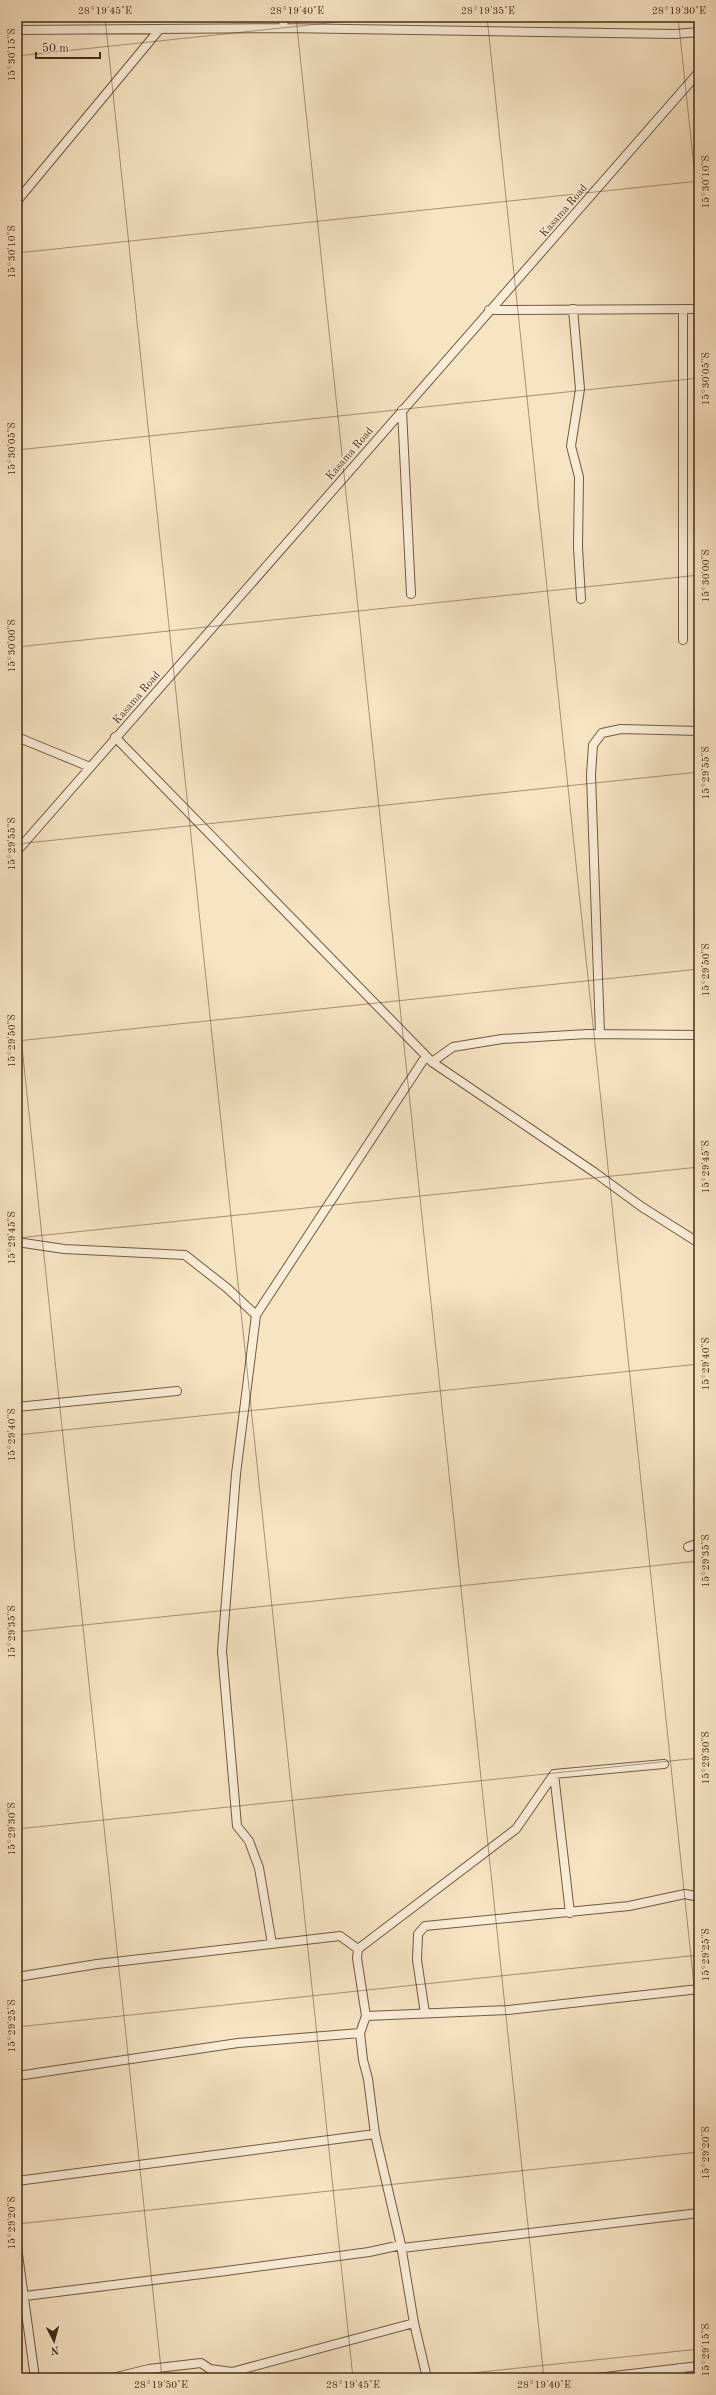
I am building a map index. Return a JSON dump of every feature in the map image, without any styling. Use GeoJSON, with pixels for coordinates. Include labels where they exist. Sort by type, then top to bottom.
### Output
{"type":"FeatureCollection","features":[{"type":"Feature","properties":{"kind":"street"},"geometry":{"type":"LineString","coordinates":[[283,28],[284,17]]}},
{"type":"Feature","properties":{"kind":"street"},"geometry":{"type":"LineString","coordinates":[[17,30],[283,28],[675,34],[699,32]]}},
{"type":"Feature","properties":{"kind":"street"},"geometry":{"type":"LineString","coordinates":[[17,201],[159,30]]}},
{"type":"Feature","properties":{"kind":"street","name":"Kasama Road"},"geometry":{"type":"LineString","coordinates":[[17,851],[115,737],[699,72]]}},
{"type":"Feature","properties":{"kind":"street"},"geometry":{"type":"LineString","coordinates":[[573,309],[580,389],[571,446],[579,477],[578,547],[581,600]]}},
{"type":"Feature","properties":{"kind":"street"},"geometry":{"type":"LineString","coordinates":[[682,309],[683,640]]}},
{"type":"Feature","properties":{"kind":"street"},"geometry":{"type":"LineString","coordinates":[[489,310],[699,309]]}},
{"type":"Feature","properties":{"kind":"street"},"geometry":{"type":"LineString","coordinates":[[402,410],[411,594]]}},
{"type":"Feature","properties":{"kind":"street"},"geometry":{"type":"LineString","coordinates":[[600,1034],[591,775],[593,744],[602,733],[621,729],[699,730]]}},
{"type":"Feature","properties":{"kind":"street"},"geometry":{"type":"LineString","coordinates":[[17,737],[90,767]]}},
{"type":"Feature","properties":{"kind":"street"},"geometry":{"type":"LineString","coordinates":[[115,737],[432,1062],[594,1172],[642,1207],[699,1243]]}},
{"type":"Feature","properties":{"kind":"street"},"geometry":{"type":"LineString","coordinates":[[432,1062],[453,1047],[471,1042],[502,1038],[600,1034],[699,1035]]}},
{"type":"Feature","properties":{"kind":"street"},"geometry":{"type":"LineString","coordinates":[[272,1944],[259,1868],[249,1841],[237,1826],[222,1651],[236,1474],[256,1316],[426,1056]]}},
{"type":"Feature","properties":{"kind":"street"},"geometry":{"type":"LineString","coordinates":[[17,1242],[64,1249],[185,1255],[227,1288],[256,1316]]}},
{"type":"Feature","properties":{"kind":"street"},"geometry":{"type":"LineString","coordinates":[[17,1407],[177,1391]]}},
{"type":"Feature","properties":{"kind":"street"},"geometry":{"type":"LineString","coordinates":[[688,1547],[699,1543]]}},
{"type":"Feature","properties":{"kind":"street"},"geometry":{"type":"LineString","coordinates":[[554,1774],[664,1764]]}},
{"type":"Feature","properties":{"kind":"street"},"geometry":{"type":"LineString","coordinates":[[554,1774],[570,1913]]}},
{"type":"Feature","properties":{"kind":"street"},"geometry":{"type":"LineString","coordinates":[[427,2378],[414,2323],[402,2246],[375,2134],[360,2033],[366,2016],[357,1958],[358,1948],[516,1829],[554,1774]]}},
{"type":"Feature","properties":{"kind":"street"},"geometry":{"type":"LineString","coordinates":[[425,2013],[417,1960],[418,1934],[425,1926],[570,1913],[629,1906],[685,1894],[699,1897]]}},
{"type":"Feature","properties":{"kind":"street"},"geometry":{"type":"LineString","coordinates":[[17,1977],[97,1964],[340,1936],[358,1948]]}},
{"type":"Feature","properties":{"kind":"street"},"geometry":{"type":"LineString","coordinates":[[366,2016],[508,2010],[699,1989]]}},
{"type":"Feature","properties":{"kind":"street"},"geometry":{"type":"LineString","coordinates":[[17,2076],[238,2043],[360,2033]]}},
{"type":"Feature","properties":{"kind":"street"},"geometry":{"type":"LineString","coordinates":[[17,2181],[375,2134]]}},
{"type":"Feature","properties":{"kind":"street"},"geometry":{"type":"LineString","coordinates":[[20,2297],[369,2252],[402,2246],[699,2213]]}},
{"type":"Feature","properties":{"kind":"street"},"geometry":{"type":"LineString","coordinates":[[17,2246],[20,2297],[35,2378]]}},
{"type":"Feature","properties":{"kind":"street"},"geometry":{"type":"LineString","coordinates":[[112,2378],[149,2369],[167,2369],[196,2363],[201,2363],[210,2369],[232,2372],[414,2323]]}},
{"type":"Feature","properties":{"kind":"street"},"geometry":{"type":"LineString","coordinates":[[598,2378],[699,2366]]}},
{"type":"Feature","properties":{"kind":"street"},"geometry":{"type":"LineString","coordinates":[[679,2368],[684,2378]]}}]}
